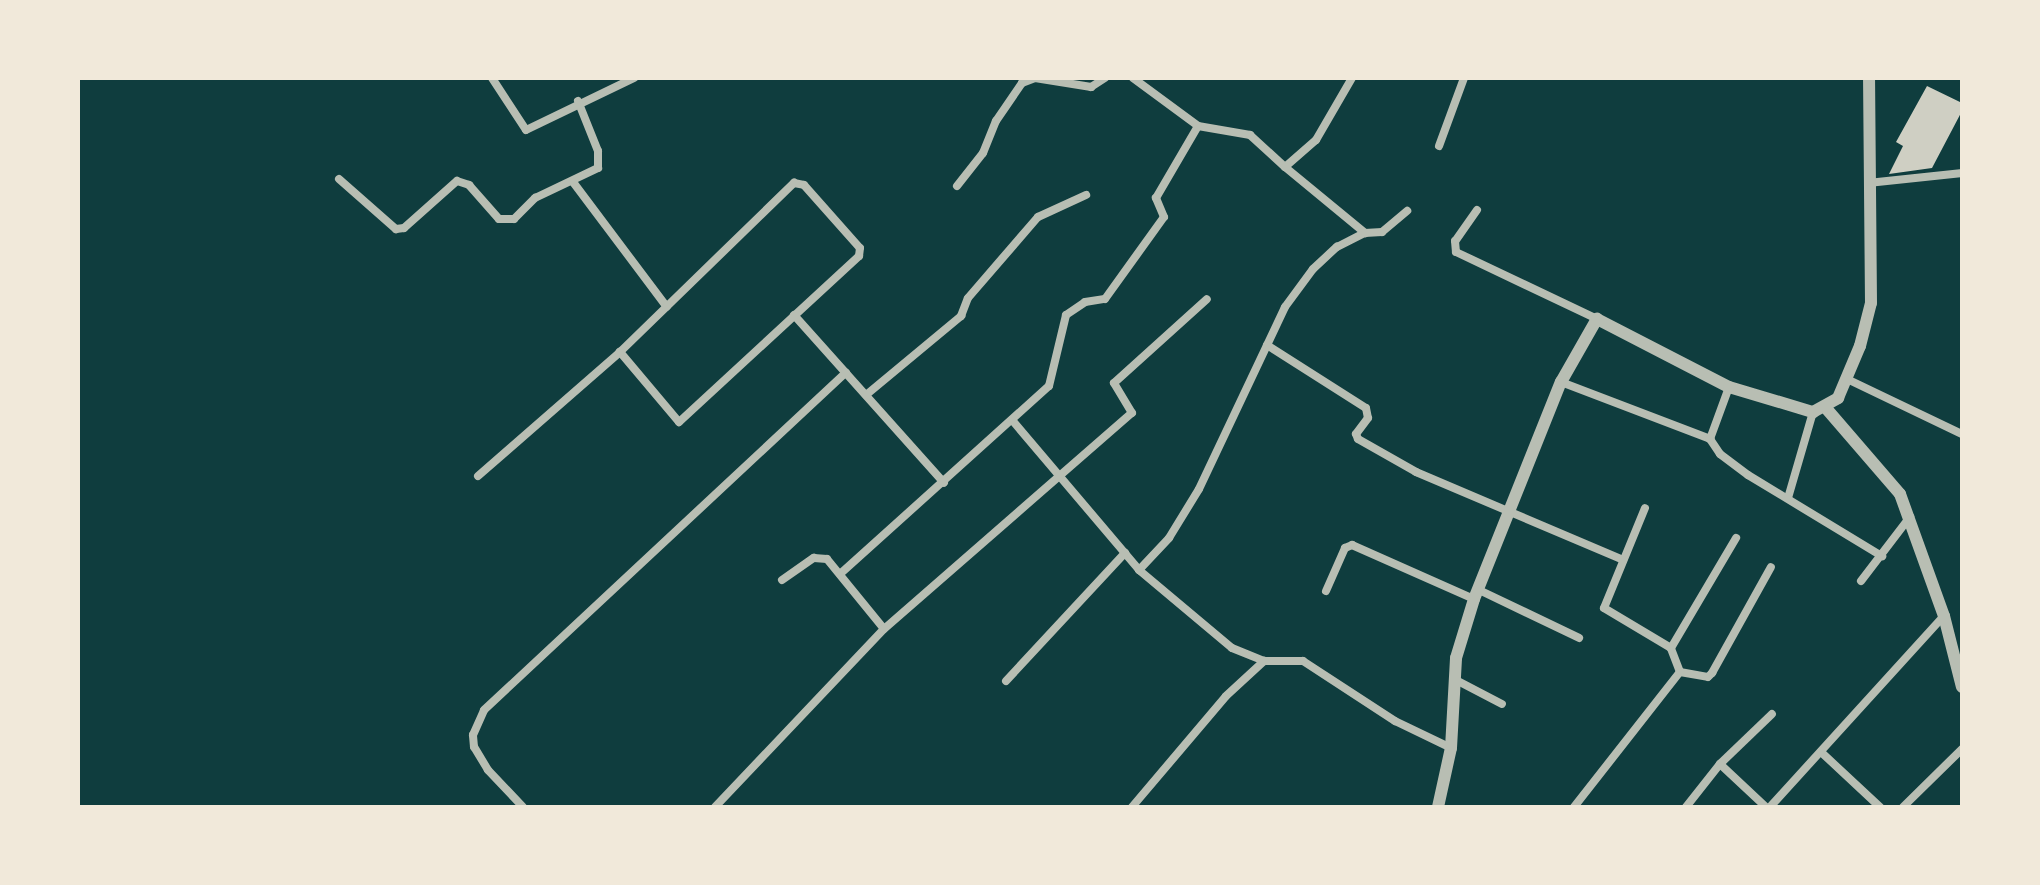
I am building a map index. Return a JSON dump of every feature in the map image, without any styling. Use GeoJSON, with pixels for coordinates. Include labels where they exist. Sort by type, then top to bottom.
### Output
{"type":"FeatureCollection","features":[{"type":"Feature","properties":{"kind":"street"},"geometry":{"type":"LineString","coordinates":[[492,78],[526,130],[578,101],[634,78]]}},
{"type":"Feature","properties":{"kind":"street"},"geometry":{"type":"LineString","coordinates":[[957,186],[983,153],[1018,80],[1035,78],[1091,87],[1105,78]]}},
{"type":"Feature","properties":{"kind":"street"},"geometry":{"type":"LineString","coordinates":[[1133,78],[1198,126],[1250,135],[1365,233]]}},
{"type":"Feature","properties":{"kind":"street"},"geometry":{"type":"LineString","coordinates":[[1285,167],[1316,140],[1352,78]]}},
{"type":"Feature","properties":{"kind":"street"},"geometry":{"type":"LineString","coordinates":[[1439,146],[1464,78]]}},
{"type":"Feature","properties":{"kind":"street"},"geometry":{"type":"LineString","coordinates":[[1788,498],[1819,409],[1838,398],[1847,379],[1871,303],[1869,78]]}},
{"type":"Feature","properties":{"kind":"street"},"geometry":{"type":"LineString","coordinates":[[339,179],[396,229],[404,228],[457,181],[469,185],[506,220],[524,212],[535,198],[598,168],[600,159],[578,101]]}},
{"type":"Feature","properties":{"kind":"street"},"geometry":{"type":"LineString","coordinates":[[840,574],[1053,381],[1066,315],[1085,302],[1105,299],[1164,217],[1156,198],[1198,126]]}},
{"type":"Feature","properties":{"kind":"street"},"geometry":{"type":"LineString","coordinates":[[1868,183],[1962,173]]}},
{"type":"Feature","properties":{"kind":"street"},"geometry":{"type":"LineString","coordinates":[[573,182],[667,307]]}},
{"type":"Feature","properties":{"kind":"street"},"geometry":{"type":"LineString","coordinates":[[478,476],[620,352],[794,183],[804,185],[860,248],[854,264],[679,422],[620,352]]}},
{"type":"Feature","properties":{"kind":"street"},"geometry":{"type":"LineString","coordinates":[[866,395],[961,316],[968,298],[1038,217],[1086,195]]}},
{"type":"Feature","properties":{"kind":"street"},"geometry":{"type":"LineString","coordinates":[[1477,210],[1455,241],[1456,252],[1597,319],[1729,387],[1819,409],[1887,474],[1910,516],[1944,616],[1961,678]]}},
{"type":"Feature","properties":{"kind":"street"},"geometry":{"type":"LineString","coordinates":[[1139,570],[1169,538],[1199,489],[1267,345],[1313,269],[1337,247],[1365,233],[1382,232],[1407,211]]}},
{"type":"Feature","properties":{"kind":"street"},"geometry":{"type":"LineString","coordinates":[[715,807],[884,629],[1132,413],[1114,383],[1207,299]]}},
{"type":"Feature","properties":{"kind":"street"},"geometry":{"type":"LineString","coordinates":[[794,315],[944,483]]}},
{"type":"Feature","properties":{"kind":"street"},"geometry":{"type":"LineString","coordinates":[[1438,807],[1451,748],[1454,679],[1477,595],[1508,508],[1561,382],[1597,319]]}},
{"type":"Feature","properties":{"kind":"street"},"geometry":{"type":"LineString","coordinates":[[1267,345],[1366,408],[1368,418],[1356,434],[1358,439],[1416,472],[1508,508],[1623,560]]}},
{"type":"Feature","properties":{"kind":"street"},"geometry":{"type":"LineString","coordinates":[[523,807],[488,770],[474,747],[473,735],[484,710],[846,373]]}},
{"type":"Feature","properties":{"kind":"street"},"geometry":{"type":"LineString","coordinates":[[1847,379],[1962,434]]}},
{"type":"Feature","properties":{"kind":"street"},"geometry":{"type":"LineString","coordinates":[[1561,382],[1710,439],[1720,454],[1882,556]]}},
{"type":"Feature","properties":{"kind":"street"},"geometry":{"type":"LineString","coordinates":[[1710,439],[1729,387]]}},
{"type":"Feature","properties":{"kind":"street"},"geometry":{"type":"LineString","coordinates":[[1012,420],[1139,570],[1232,648],[1264,661],[1303,661],[1395,721],[1451,748]]}},
{"type":"Feature","properties":{"kind":"street"},"geometry":{"type":"LineString","coordinates":[[1645,508],[1604,603],[1607,613],[1671,648],[1680,672]]}},
{"type":"Feature","properties":{"kind":"street"},"geometry":{"type":"LineString","coordinates":[[1861,581],[1910,516]]}},
{"type":"Feature","properties":{"kind":"street"},"geometry":{"type":"LineString","coordinates":[[1671,648],[1736,538]]}},
{"type":"Feature","properties":{"kind":"street"},"geometry":{"type":"LineString","coordinates":[[1326,591],[1345,548],[1352,545],[1579,638]]}},
{"type":"Feature","properties":{"kind":"street"},"geometry":{"type":"LineString","coordinates":[[1006,681],[1125,553]]}},
{"type":"Feature","properties":{"kind":"street"},"geometry":{"type":"LineString","coordinates":[[782,580],[821,557],[840,574],[884,629]]}},
{"type":"Feature","properties":{"kind":"street"},"geometry":{"type":"LineString","coordinates":[[1680,672],[1708,677],[1712,673],[1771,567]]}},
{"type":"Feature","properties":{"kind":"street"},"geometry":{"type":"LineString","coordinates":[[1720,764],[1768,807],[1944,616]]}},
{"type":"Feature","properties":{"kind":"street"},"geometry":{"type":"LineString","coordinates":[[1132,807],[1226,696],[1264,661]]}},
{"type":"Feature","properties":{"kind":"street"},"geometry":{"type":"LineString","coordinates":[[1574,807],[1680,672]]}},
{"type":"Feature","properties":{"kind":"street"},"geometry":{"type":"LineString","coordinates":[[1454,679],[1502,704]]}},
{"type":"Feature","properties":{"kind":"street"},"geometry":{"type":"LineString","coordinates":[[1686,807],[1720,764],[1772,714]]}},
{"type":"Feature","properties":{"kind":"street"},"geometry":{"type":"LineString","coordinates":[[1903,807],[1962,749]]}},
{"type":"Feature","properties":{"kind":"street"},"geometry":{"type":"LineString","coordinates":[[1821,752],[1880,807]]}},
{"type":"Feature","properties":{"kind":"building"},"geometry":{"type":"Polygon","coordinates":[[[1927,86],[1962,103],[1962,111],[1932,168],[1889,174],[1903,146],[1896,142],[1927,86]]]}}]}
